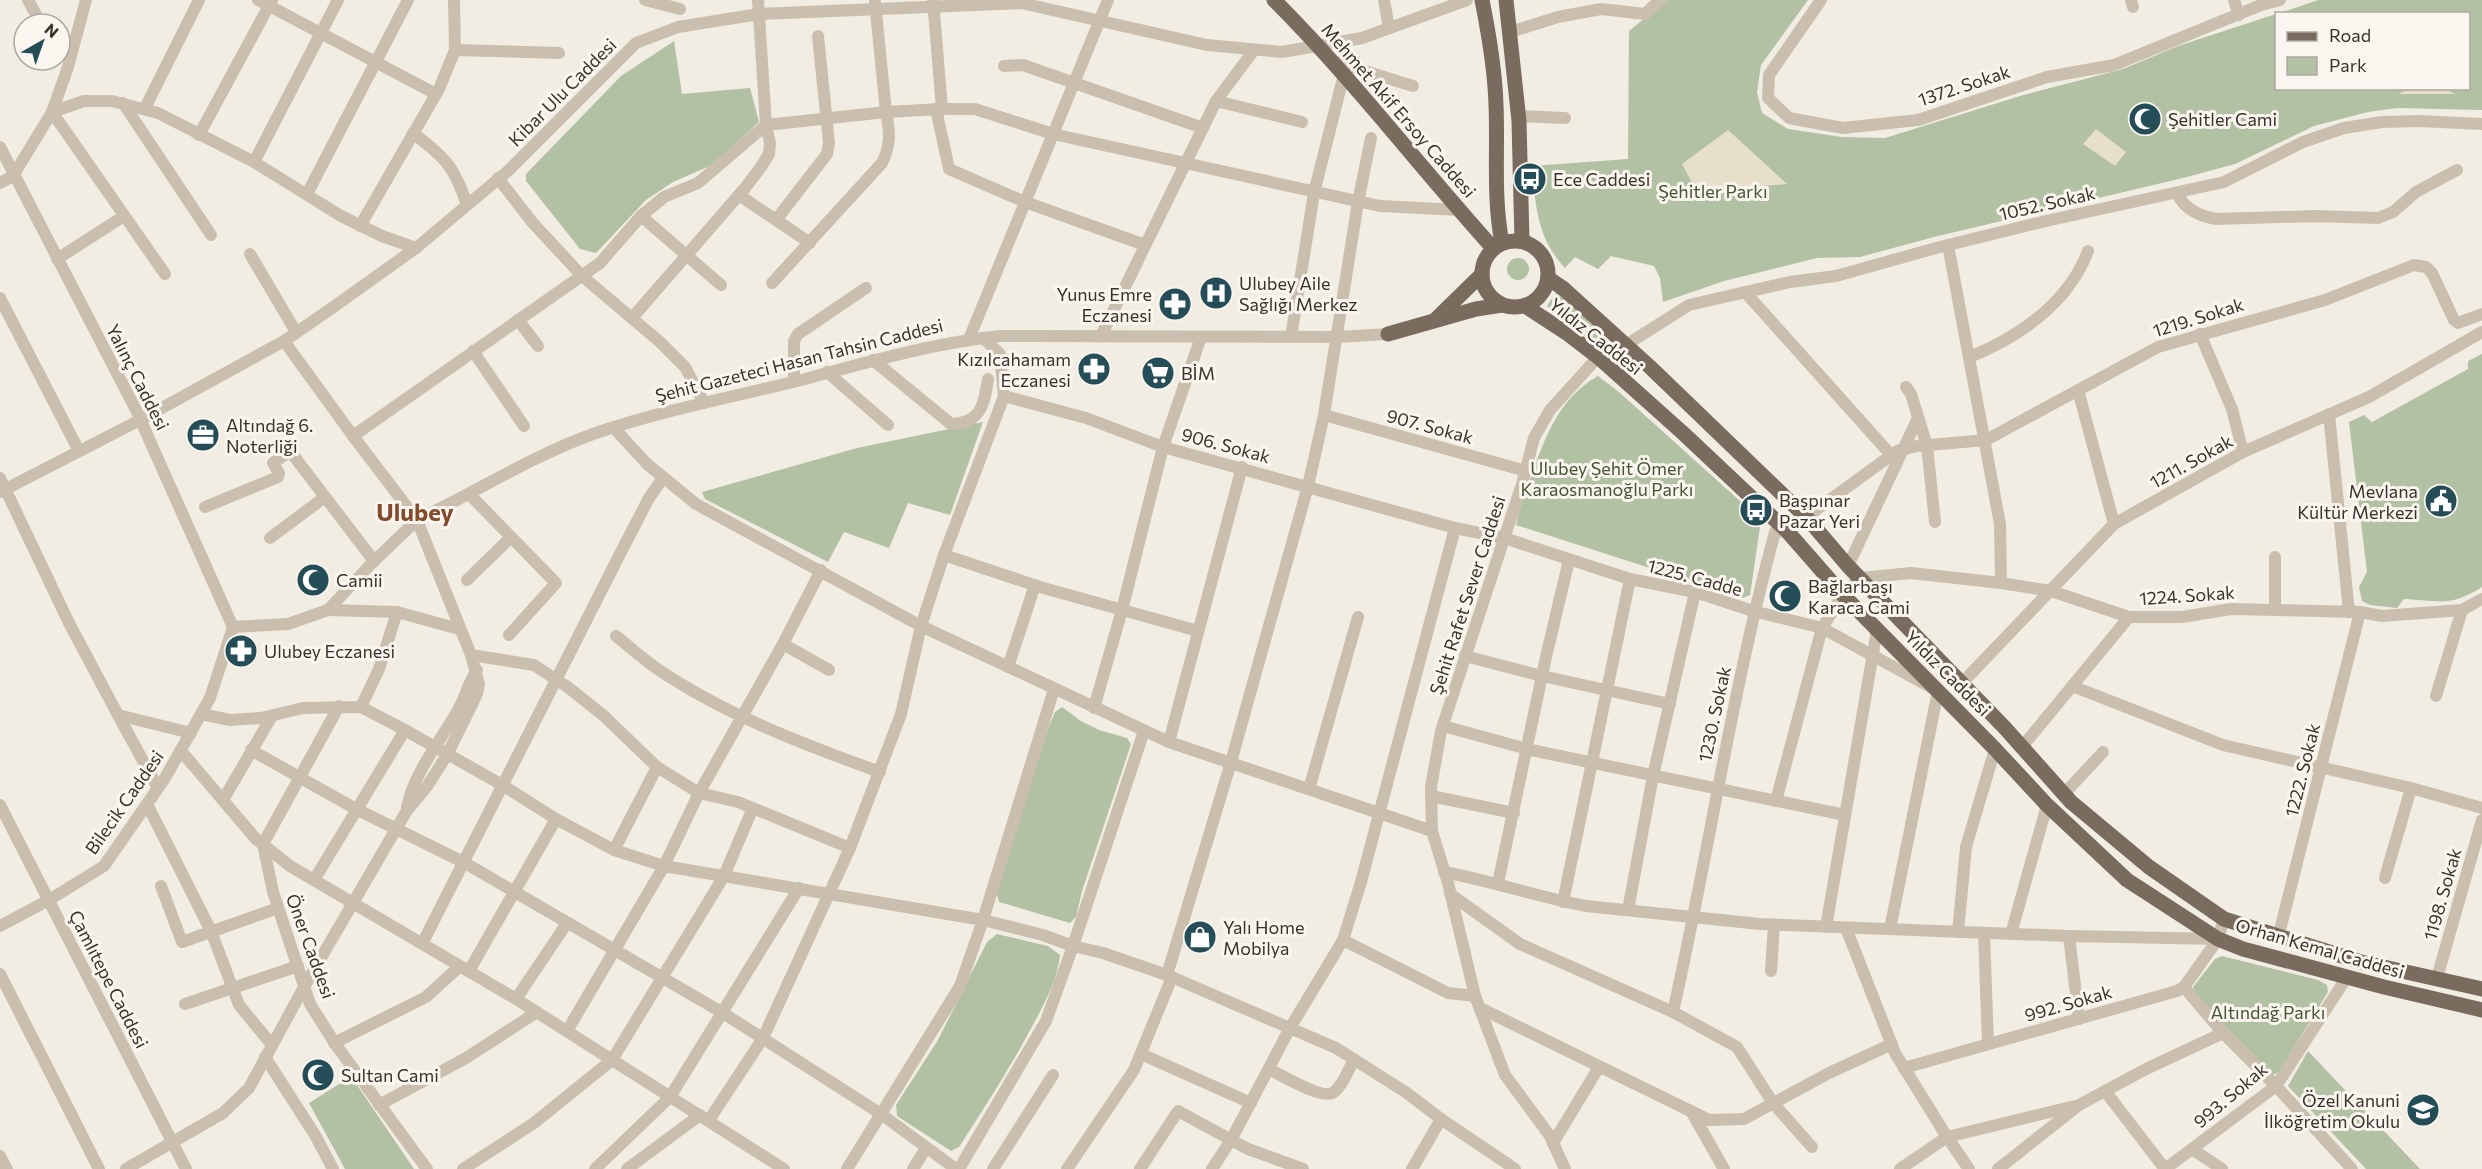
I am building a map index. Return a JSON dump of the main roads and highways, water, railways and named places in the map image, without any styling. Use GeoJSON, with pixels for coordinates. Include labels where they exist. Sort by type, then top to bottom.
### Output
{"type":"FeatureCollection","features":[{"type":"Feature","properties":{"kind":"main road","name":"Mehmet Akif Ersoy Caddesi"},"geometry":{"type":"LineString","coordinates":[[1274,0],[1320,46],[1459,210],[1498,245]]}},
{"type":"Feature","properties":{"kind":"main road"},"geometry":{"type":"LineString","coordinates":[[1482,0],[1492,53],[1496,104],[1498,245]]}},
{"type":"Feature","properties":{"kind":"main road"},"geometry":{"type":"LineString","coordinates":[[1502,304],[1487,292],[1482,274],[1487,255],[1498,245],[1522,241],[1519,116],[1506,0]]}},
{"type":"Feature","properties":{"kind":"main road","name":"Yıldız Caddesi"},"geometry":{"type":"LineString","coordinates":[[1502,304],[1513,307],[1525,306],[1540,296],[1548,278],[1545,259],[1532,244],[1522,241]]}},
{"type":"Feature","properties":{"kind":"main road","name":"Şehit Gazeteci Hasan Tahsin Caddesi"},"geometry":{"type":"LineString","coordinates":[[1434,321],[1482,274]]}},
{"type":"Feature","properties":{"kind":"main road","name":"Yıldız Caddesi"},"geometry":{"type":"LineString","coordinates":[[1548,278],[1564,289],[1626,345],[1807,518],[1848,566],[1962,683],[2064,794],[2149,867],[2224,919]]}},
{"type":"Feature","properties":{"kind":"main road","name":"Şehit Gazeteci Hasan Tahsin Caddesi"},"geometry":{"type":"LineString","coordinates":[[1388,334],[1502,304]]}},
{"type":"Feature","properties":{"kind":"main road","name":"Yıldız Caddesi"},"geometry":{"type":"LineString","coordinates":[[1525,306],[1598,357],[1787,531],[1843,595],[2047,805],[2127,880],[2218,939]]}},
{"type":"Feature","properties":{"kind":"main road","name":"Orhan Kemal Caddesi"},"geometry":{"type":"LineString","coordinates":[[2224,919],[2278,938],[2361,962],[2482,989]]}},
{"type":"Feature","properties":{"kind":"main road","name":"Orhan Kemal Caddesi"},"geometry":{"type":"LineString","coordinates":[[2218,939],[2243,950],[2482,1010]]}},
{"type":"Feature","properties":{"kind":"place","name":"Şehitler Cami"},"geometry":{"type":"Point","coordinates":[2145,119]}},
{"type":"Feature","properties":{"kind":"place","name":"Ece Caddesi"},"geometry":{"type":"Point","coordinates":[1530,179]}},
{"type":"Feature","properties":{"kind":"place","name":"Ulubey Aile Sağlığı Merkez"},"geometry":{"type":"Point","coordinates":[1216,293]}},
{"type":"Feature","properties":{"kind":"place","name":"Yunus Emre Eczanesi"},"geometry":{"type":"Point","coordinates":[1175,304]}},
{"type":"Feature","properties":{"kind":"place","name":"Kızılcahamam Eczanesi"},"geometry":{"type":"Point","coordinates":[1094,369]}},
{"type":"Feature","properties":{"kind":"place","name":"BİM"},"geometry":{"type":"Point","coordinates":[1158,373]}},
{"type":"Feature","properties":{"kind":"place","name":"Altındağ 6. Noterliği"},"geometry":{"type":"Point","coordinates":[203,435]}},
{"type":"Feature","properties":{"kind":"place","name":"Mevlana Kültür Merkezi"},"geometry":{"type":"Point","coordinates":[2441,501]}},
{"type":"Feature","properties":{"kind":"place","name":"Başpınar Pazar Yeri"},"geometry":{"type":"Point","coordinates":[1756,510]}},
{"type":"Feature","properties":{"kind":"place","name":"Camii"},"geometry":{"type":"Point","coordinates":[313,580]}},
{"type":"Feature","properties":{"kind":"place","name":"Bağlarbaşı Karaca Cami"},"geometry":{"type":"Point","coordinates":[1785,596]}},
{"type":"Feature","properties":{"kind":"place","name":"Ulubey Eczanesi"},"geometry":{"type":"Point","coordinates":[241,651]}},
{"type":"Feature","properties":{"kind":"place","name":"Yalı Home Mobilya"},"geometry":{"type":"Point","coordinates":[1200,937]}},
{"type":"Feature","properties":{"kind":"place","name":"Sultan Cami"},"geometry":{"type":"Point","coordinates":[318,1075]}},
{"type":"Feature","properties":{"kind":"place","name":"Özel Kanuni İlköğretim Okulu"},"geometry":{"type":"Point","coordinates":[2423,1110]}},
{"type":"Feature","properties":{"kind":"district","name":"Ulubey"},"geometry":{"type":"Point","coordinates":[415,511]}},
{"type":"Feature","properties":{"kind":"park label","name":"Şehitler Parkı"},"geometry":{"type":"Point","coordinates":[1713,191]}},
{"type":"Feature","properties":{"kind":"park label","name":"Ulubey Şehit Ömer Karaosmanoğlu Parkı"},"geometry":{"type":"Point","coordinates":[1607,478]}},
{"type":"Feature","properties":{"kind":"park label","name":"Altındağ Parkı"},"geometry":{"type":"Point","coordinates":[2268,1012]}}]}
